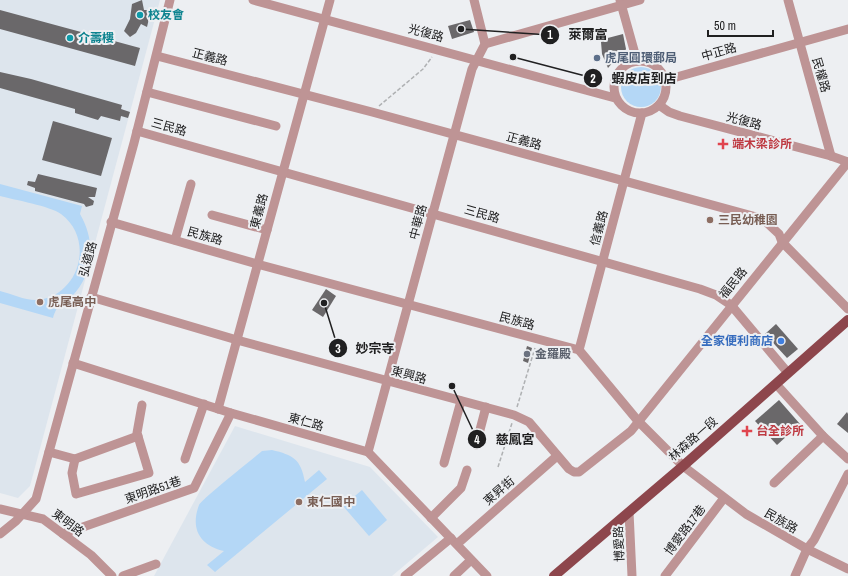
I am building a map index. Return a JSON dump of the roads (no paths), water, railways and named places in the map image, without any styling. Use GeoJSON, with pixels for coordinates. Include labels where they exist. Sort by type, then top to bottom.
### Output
{"type":"FeatureCollection","features":[{"type":"Feature","properties":{"kind":"main road","name":"林森路一段"},"geometry":{"type":"LineString","coordinates":[[554,576],[610,530],[848,320]]}},
{"type":"Feature","properties":{"kind":"street","name":"弘道路"},"geometry":{"type":"LineString","coordinates":[[0,534],[24,513],[36,499],[137,131],[170,0]]}},
{"type":"Feature","properties":{"kind":"street","name":"光復路"},"geometry":{"type":"LineString","coordinates":[[253,0],[615,98],[629,111],[642,113]]}},
{"type":"Feature","properties":{"kind":"street","name":"東義路"},"geometry":{"type":"LineString","coordinates":[[218,409],[330,0]]}},
{"type":"Feature","properties":{"kind":"street"},"geometry":{"type":"LineString","coordinates":[[474,0],[484,44],[621,3],[640,0]]}},
{"type":"Feature","properties":{"kind":"street","name":"民權路"},"geometry":{"type":"LineString","coordinates":[[788,0],[831,156]]}},
{"type":"Feature","properties":{"kind":"street"},"geometry":{"type":"LineString","coordinates":[[621,3],[637,61]]}},
{"type":"Feature","properties":{"kind":"street","name":"中正路"},"geometry":{"type":"LineString","coordinates":[[666,80],[848,29]]}},
{"type":"Feature","properties":{"kind":"street","name":"中華路"},"geometry":{"type":"LineString","coordinates":[[368,452],[472,69],[484,44]]}},
{"type":"Feature","properties":{"kind":"street","name":"正義路"},"geometry":{"type":"LineString","coordinates":[[157,56],[372,112],[763,219],[779,234],[782,242],[848,309]]}},
{"type":"Feature","properties":{"kind":"street"},"geometry":{"type":"LineString","coordinates":[[615,98],[615,77],[620,70],[627,64],[637,61],[652,63],[659,68],[666,80],[666,91],[659,106],[642,113]]}},
{"type":"Feature","properties":{"kind":"street"},"geometry":{"type":"LineString","coordinates":[[147,92],[276,126]]}},
{"type":"Feature","properties":{"kind":"street","name":"光復路"},"geometry":{"type":"LineString","coordinates":[[659,106],[680,116],[831,156],[848,162]]}},
{"type":"Feature","properties":{"kind":"street","name":"信義路"},"geometry":{"type":"LineString","coordinates":[[578,350],[642,113]]}},
{"type":"Feature","properties":{"kind":"street","name":"三民路"},"geometry":{"type":"LineString","coordinates":[[137,131],[700,289],[716,295],[731,305],[788,373]]}},
{"type":"Feature","properties":{"kind":"street","name":"福民路"},"geometry":{"type":"LineString","coordinates":[[638,420],[848,162]]}},
{"type":"Feature","properties":{"kind":"street"},"geometry":{"type":"LineString","coordinates":[[175,240],[191,184]]}},
{"type":"Feature","properties":{"kind":"street"},"geometry":{"type":"LineString","coordinates":[[212,215],[267,230]]}},
{"type":"Feature","properties":{"kind":"street","name":"民族路"},"geometry":{"type":"LineString","coordinates":[[111,222],[257,264],[578,350],[638,420],[683,466],[746,514],[807,549],[848,569]]}},
{"type":"Feature","properties":{"kind":"street","name":"東興路"},"geometry":{"type":"LineString","coordinates":[[91,297],[237,340],[514,415],[529,422],[569,469],[579,472],[631,431],[638,420]]}},
{"type":"Feature","properties":{"kind":"street","name":"東仁路"},"geometry":{"type":"LineString","coordinates":[[73,363],[231,413],[368,452]]}},
{"type":"Feature","properties":{"kind":"street"},"geometry":{"type":"LineString","coordinates":[[776,384],[823,436],[848,459]]}},
{"type":"Feature","properties":{"kind":"street"},"geometry":{"type":"LineString","coordinates":[[444,464],[461,401]]}},
{"type":"Feature","properties":{"kind":"street"},"geometry":{"type":"LineString","coordinates":[[186,459],[204,404]]}},
{"type":"Feature","properties":{"kind":"street"},"geometry":{"type":"LineString","coordinates":[[75,459],[72,473],[76,494],[149,473],[137,433],[142,405]]}},
{"type":"Feature","properties":{"kind":"street"},"geometry":{"type":"LineString","coordinates":[[476,445],[486,407]]}},
{"type":"Feature","properties":{"kind":"street","name":"東明路51巷"},"geometry":{"type":"LineString","coordinates":[[63,534],[194,488],[231,413]]}},
{"type":"Feature","properties":{"kind":"street"},"geometry":{"type":"LineString","coordinates":[[49,452],[75,459],[138,436]]}},
{"type":"Feature","properties":{"kind":"street"},"geometry":{"type":"LineString","coordinates":[[774,483],[823,436]]}},
{"type":"Feature","properties":{"kind":"street"},"geometry":{"type":"LineString","coordinates":[[368,452],[487,576]]}},
{"type":"Feature","properties":{"kind":"street","name":"東昇街"},"geometry":{"type":"LineString","coordinates":[[405,576],[454,541],[557,456]]}},
{"type":"Feature","properties":{"kind":"street"},"geometry":{"type":"LineString","coordinates":[[431,518],[461,488],[467,470]]}},
{"type":"Feature","properties":{"kind":"street"},"geometry":{"type":"LineString","coordinates":[[795,576],[807,549],[814,540],[848,474]]}},
{"type":"Feature","properties":{"kind":"street","name":"博愛路17巷"},"geometry":{"type":"LineString","coordinates":[[665,576],[724,498]]}},
{"type":"Feature","properties":{"kind":"street","name":"東明路"},"geometry":{"type":"LineString","coordinates":[[0,509],[24,513],[43,519],[90,555],[112,576]]}},
{"type":"Feature","properties":{"kind":"street","name":"博愛路"},"geometry":{"type":"LineString","coordinates":[[629,512],[632,576]]}},
{"type":"Feature","properties":{"kind":"street"},"geometry":{"type":"LineString","coordinates":[[454,576],[471,560]]}},
{"type":"Feature","properties":{"kind":"street"},"geometry":{"type":"LineString","coordinates":[[123,576],[156,564]]}},
{"type":"Feature","properties":{"kind":"place","name":"校友會"},"geometry":{"type":"Point","coordinates":[140,15]}},
{"type":"Feature","properties":{"kind":"place","name":"萊爾富"},"geometry":{"type":"Point","coordinates":[461,29]}},
{"type":"Feature","properties":{"kind":"place","name":"介壽樓"},"geometry":{"type":"Point","coordinates":[70,38]}},
{"type":"Feature","properties":{"kind":"place","name":"蝦皮店到店"},"geometry":{"type":"Point","coordinates":[513,57]}},
{"type":"Feature","properties":{"kind":"place","name":"虎尾圓環郵局"},"geometry":{"type":"Point","coordinates":[597,58]}},
{"type":"Feature","properties":{"kind":"place","name":"端木梁診所"},"geometry":{"type":"Point","coordinates":[723,144]}},
{"type":"Feature","properties":{"kind":"place","name":"三民幼稚園"},"geometry":{"type":"Point","coordinates":[710,220]}},
{"type":"Feature","properties":{"kind":"place","name":"虎尾高中"},"geometry":{"type":"Point","coordinates":[40,302]}},
{"type":"Feature","properties":{"kind":"place","name":"妙宗寺"},"geometry":{"type":"Point","coordinates":[324,303]}},
{"type":"Feature","properties":{"kind":"place","name":"全家便利商店"},"geometry":{"type":"Point","coordinates":[781,341]}},
{"type":"Feature","properties":{"kind":"place","name":"金羅殿"},"geometry":{"type":"Point","coordinates":[527,354]}},
{"type":"Feature","properties":{"kind":"place","name":"慈鳳宮"},"geometry":{"type":"Point","coordinates":[452,386]}},
{"type":"Feature","properties":{"kind":"place","name":"台全診所"},"geometry":{"type":"Point","coordinates":[747,431]}},
{"type":"Feature","properties":{"kind":"place","name":"東仁國中"},"geometry":{"type":"Point","coordinates":[299,502]}}]}
